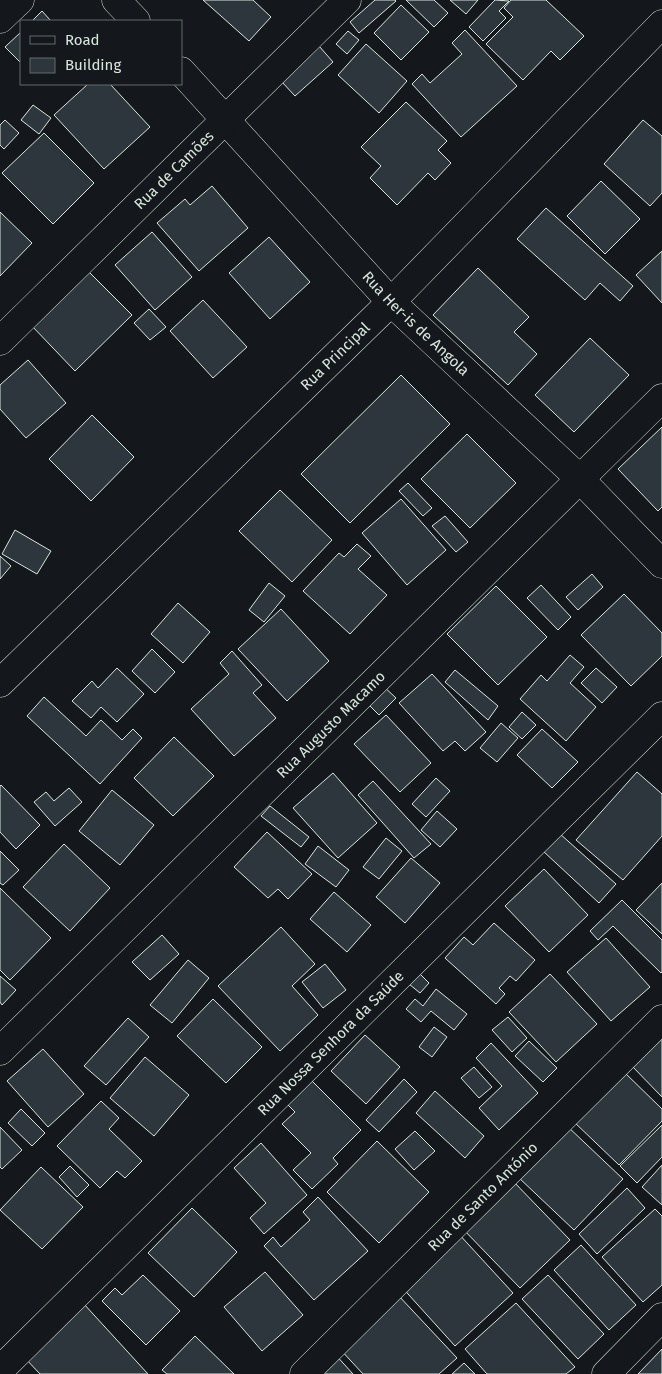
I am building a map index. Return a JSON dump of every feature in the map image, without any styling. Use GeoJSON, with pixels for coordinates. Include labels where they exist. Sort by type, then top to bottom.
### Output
{"type":"FeatureCollection","features":[{"type":"Feature","properties":{"kind":"street"},"geometry":{"type":"LineString","coordinates":[[0,19],[20,0]]}},
{"type":"Feature","properties":{"kind":"street"},"geometry":{"type":"LineString","coordinates":[[116,0],[135,20]]}},
{"type":"Feature","properties":{"kind":"street","name":"Rua de Camões"},"geometry":{"type":"LineString","coordinates":[[0,341],[347,0]]}},
{"type":"Feature","properties":{"kind":"street","name":"Rua Principal"},"geometry":{"type":"LineString","coordinates":[[0,683],[392,302],[662,24]]}},
{"type":"Feature","properties":{"kind":"street","name":"Rua Her-is de Angola"},"geometry":{"type":"LineString","coordinates":[[182,71],[392,302],[580,479],[662,564]]}},
{"type":"Feature","properties":{"kind":"street","name":"Rua Augusto Macamo"},"geometry":{"type":"LineString","coordinates":[[0,1051],[662,398]]}},
{"type":"Feature","properties":{"kind":"street","name":"Rua Nossa Senhora da Saúde"},"geometry":{"type":"LineString","coordinates":[[0,1370],[662,716]]}},
{"type":"Feature","properties":{"kind":"street","name":"Rua de Santo António"},"geometry":{"type":"LineString","coordinates":[[304,1374],[662,1019]]}},
{"type":"Feature","properties":{"kind":"street"},"geometry":{"type":"LineString","coordinates":[[606,1374],[662,1317]]}},
{"type":"Feature","properties":{"kind":"building"},"geometry":{"type":"Polygon","coordinates":[[[203,0],[253,0],[271,17],[249,41],[203,0]]]}},
{"type":"Feature","properties":{"kind":"building"},"geometry":{"type":"Polygon","coordinates":[[[375,0],[396,1],[359,33],[350,22],[375,0]]]}},
{"type":"Feature","properties":{"kind":"building"},"geometry":{"type":"Polygon","coordinates":[[[406,0],[434,0],[448,13],[434,27],[406,0]]]}},
{"type":"Feature","properties":{"kind":"building"},"geometry":{"type":"Polygon","coordinates":[[[450,0],[478,0],[466,14],[450,0]]]}},
{"type":"Feature","properties":{"kind":"building"},"geometry":{"type":"Polygon","coordinates":[[[495,0],[509,1],[499,11],[506,18],[483,41],[469,27],[495,0]]]}},
{"type":"Feature","properties":{"kind":"building"},"geometry":{"type":"Polygon","coordinates":[[[511,0],[546,0],[584,36],[560,60],[551,51],[523,80],[486,44],[513,17],[504,8],[511,0]]]}},
{"type":"Feature","properties":{"kind":"building"},"geometry":{"type":"Polygon","coordinates":[[[401,5],[429,32],[401,60],[374,33],[401,5]]]}},
{"type":"Feature","properties":{"kind":"building"},"geometry":{"type":"Polygon","coordinates":[[[42,11],[50,20],[33,20],[42,11]]]}},
{"type":"Feature","properties":{"kind":"building"},"geometry":{"type":"Polygon","coordinates":[[[465,30],[517,86],[461,137],[412,84],[422,74],[430,83],[462,54],[452,43],[465,30]]]}},
{"type":"Feature","properties":{"kind":"building"},"geometry":{"type":"Polygon","coordinates":[[[348,31],[359,40],[347,54],[336,44],[348,31]]]}},
{"type":"Feature","properties":{"kind":"building"},"geometry":{"type":"Polygon","coordinates":[[[20,33],[20,62],[5,47],[20,33]]]}},
{"type":"Feature","properties":{"kind":"building"},"geometry":{"type":"Polygon","coordinates":[[[366,44],[407,81],[379,113],[338,75],[366,44]]]}},
{"type":"Feature","properties":{"kind":"building"},"geometry":{"type":"Polygon","coordinates":[[[319,46],[333,62],[295,96],[281,81],[319,46]]]}},
{"type":"Feature","properties":{"kind":"building"},"geometry":{"type":"Polygon","coordinates":[[[87,85],[111,85],[150,127],[104,169],[54,115],[87,85]]]}},
{"type":"Feature","properties":{"kind":"building"},"geometry":{"type":"Polygon","coordinates":[[[406,102],[447,141],[438,150],[451,163],[435,180],[428,173],[397,205],[370,178],[381,166],[361,147],[406,102]]]}},
{"type":"Feature","properties":{"kind":"building"},"geometry":{"type":"Polygon","coordinates":[[[33,105],[51,118],[39,134],[21,120],[33,105]]]}},
{"type":"Feature","properties":{"kind":"building"},"geometry":{"type":"Polygon","coordinates":[[[5,120],[19,133],[4,149],[0,145],[0,125],[5,120]]]}},
{"type":"Feature","properties":{"kind":"building"},"geometry":{"type":"Polygon","coordinates":[[[643,120],[662,136],[662,193],[650,206],[604,164],[643,120]]]}},
{"type":"Feature","properties":{"kind":"building"},"geometry":{"type":"Polygon","coordinates":[[[44,133],[94,183],[53,224],[2,173],[44,133]]]}},
{"type":"Feature","properties":{"kind":"building"},"geometry":{"type":"Polygon","coordinates":[[[601,181],[640,219],[605,254],[567,216],[601,181]]]}},
{"type":"Feature","properties":{"kind":"building"},"geometry":{"type":"Polygon","coordinates":[[[212,186],[248,228],[199,271],[157,223],[185,199],[190,205],[212,186]]]}},
{"type":"Feature","properties":{"kind":"building"},"geometry":{"type":"Polygon","coordinates":[[[546,208],[633,286],[620,301],[600,283],[585,300],[517,239],[546,208]]]}},
{"type":"Feature","properties":{"kind":"building"},"geometry":{"type":"Polygon","coordinates":[[[0,212],[32,243],[0,276],[0,212]]]}},
{"type":"Feature","properties":{"kind":"building"},"geometry":{"type":"Polygon","coordinates":[[[152,232],[192,277],[155,310],[115,265],[152,232]]]}},
{"type":"Feature","properties":{"kind":"building"},"geometry":{"type":"Polygon","coordinates":[[[269,237],[310,282],[270,319],[229,273],[269,237]]]}},
{"type":"Feature","properties":{"kind":"building"},"geometry":{"type":"Polygon","coordinates":[[[662,251],[662,303],[636,275],[662,251]]]}},
{"type":"Feature","properties":{"kind":"building"},"geometry":{"type":"Polygon","coordinates":[[[478,268],[529,317],[514,332],[537,354],[508,385],[433,315],[478,268]]]}},
{"type":"Feature","properties":{"kind":"building"},"geometry":{"type":"Polygon","coordinates":[[[87,270],[132,315],[75,371],[31,325],[87,270]]]}},
{"type":"Feature","properties":{"kind":"building"},"geometry":{"type":"Polygon","coordinates":[[[203,300],[247,347],[213,378],[170,331],[203,300]]]}},
{"type":"Feature","properties":{"kind":"building"},"geometry":{"type":"Polygon","coordinates":[[[149,309],[166,327],[150,340],[134,323],[149,309]]]}},
{"type":"Feature","properties":{"kind":"building"},"geometry":{"type":"Polygon","coordinates":[[[590,338],[629,375],[574,432],[535,395],[590,338]]]}},
{"type":"Feature","properties":{"kind":"building"},"geometry":{"type":"Polygon","coordinates":[[[28,360],[66,403],[26,438],[0,409],[0,385],[28,360]]]}},
{"type":"Feature","properties":{"kind":"building"},"geometry":{"type":"Polygon","coordinates":[[[401,375],[450,424],[350,523],[301,474],[401,375]]]}},
{"type":"Feature","properties":{"kind":"building"},"geometry":{"type":"Polygon","coordinates":[[[92,415],[134,457],[91,501],[49,459],[92,415]]]}},
{"type":"Feature","properties":{"kind":"building"},"geometry":{"type":"Polygon","coordinates":[[[662,427],[662,507],[658,511],[618,469],[662,427]]]}},
{"type":"Feature","properties":{"kind":"building"},"geometry":{"type":"Polygon","coordinates":[[[467,434],[516,483],[470,528],[421,479],[467,434]]]}},
{"type":"Feature","properties":{"kind":"building"},"geometry":{"type":"Polygon","coordinates":[[[408,483],[432,508],[423,516],[399,491],[408,483]]]}},
{"type":"Feature","properties":{"kind":"building"},"geometry":{"type":"Polygon","coordinates":[[[280,490],[332,540],[292,582],[239,531],[280,490]]]}},
{"type":"Feature","properties":{"kind":"building"},"geometry":{"type":"Polygon","coordinates":[[[401,499],[446,550],[407,585],[362,533],[401,499]]]}},
{"type":"Feature","properties":{"kind":"building"},"geometry":{"type":"Polygon","coordinates":[[[445,516],[468,542],[456,552],[432,526],[445,516]]]}},
{"type":"Feature","properties":{"kind":"building"},"geometry":{"type":"Polygon","coordinates":[[[15,530],[51,551],[37,574],[2,554],[15,530]]]}},
{"type":"Feature","properties":{"kind":"building"},"geometry":{"type":"Polygon","coordinates":[[[357,544],[371,556],[358,569],[387,595],[350,634],[303,591],[339,553],[344,557],[357,544]]]}},
{"type":"Feature","properties":{"kind":"building"},"geometry":{"type":"Polygon","coordinates":[[[0,556],[11,566],[0,579],[0,556]]]}},
{"type":"Feature","properties":{"kind":"building"},"geometry":{"type":"Polygon","coordinates":[[[592,574],[603,587],[578,610],[566,597],[592,574]]]}},
{"type":"Feature","properties":{"kind":"building"},"geometry":{"type":"Polygon","coordinates":[[[269,583],[285,596],[264,622],[249,610],[269,583]]]}},
{"type":"Feature","properties":{"kind":"building"},"geometry":{"type":"Polygon","coordinates":[[[541,585],[571,617],[558,630],[527,598],[541,585]]]}},
{"type":"Feature","properties":{"kind":"building"},"geometry":{"type":"Polygon","coordinates":[[[496,586],[547,637],[498,685],[447,634],[496,586]]]}},
{"type":"Feature","properties":{"kind":"building"},"geometry":{"type":"Polygon","coordinates":[[[624,594],[662,633],[662,656],[631,686],[581,635],[624,594]]]}},
{"type":"Feature","properties":{"kind":"building"},"geometry":{"type":"Polygon","coordinates":[[[178,603],[210,632],[183,663],[151,634],[178,603]]]}},
{"type":"Feature","properties":{"kind":"building"},"geometry":{"type":"Polygon","coordinates":[[[281,609],[329,661],[287,701],[238,649],[281,609]]]}},
{"type":"Feature","properties":{"kind":"building"},"geometry":{"type":"Polygon","coordinates":[[[152,649],[175,672],[155,693],[132,671],[152,649]]]}},
{"type":"Feature","properties":{"kind":"building"},"geometry":{"type":"Polygon","coordinates":[[[232,651],[262,685],[253,693],[276,718],[234,756],[191,709],[229,674],[220,663],[232,651]]]}},
{"type":"Feature","properties":{"kind":"building"},"geometry":{"type":"Polygon","coordinates":[[[570,655],[584,667],[570,683],[596,707],[566,741],[520,699],[541,675],[547,681],[570,655]]]}},
{"type":"Feature","properties":{"kind":"building"},"geometry":{"type":"Polygon","coordinates":[[[117,668],[144,694],[117,722],[101,707],[91,718],[72,701],[92,681],[98,688],[117,668]]]}},
{"type":"Feature","properties":{"kind":"building"},"geometry":{"type":"Polygon","coordinates":[[[596,668],[617,687],[602,703],[581,683],[596,668]]]}},
{"type":"Feature","properties":{"kind":"building"},"geometry":{"type":"Polygon","coordinates":[[[455,670],[498,706],[488,720],[445,682],[455,670]]]}},
{"type":"Feature","properties":{"kind":"building"},"geometry":{"type":"Polygon","coordinates":[[[432,674],[486,732],[465,751],[455,741],[443,751],[399,703],[432,674]]]}},
{"type":"Feature","properties":{"kind":"building"},"geometry":{"type":"Polygon","coordinates":[[[382,685],[396,698],[379,715],[365,701],[382,685]]]}},
{"type":"Feature","properties":{"kind":"building"},"geometry":{"type":"Polygon","coordinates":[[[44,697],[86,736],[101,720],[122,740],[133,729],[142,738],[100,784],[27,716],[44,697]]]}},
{"type":"Feature","properties":{"kind":"building"},"geometry":{"type":"Polygon","coordinates":[[[522,712],[536,725],[522,739],[509,727],[522,712]]]}},
{"type":"Feature","properties":{"kind":"building"},"geometry":{"type":"Polygon","coordinates":[[[386,715],[431,763],[400,792],[354,744],[386,715]]]}},
{"type":"Feature","properties":{"kind":"building"},"geometry":{"type":"Polygon","coordinates":[[[501,723],[518,738],[497,762],[480,748],[501,723]]]}},
{"type":"Feature","properties":{"kind":"building"},"geometry":{"type":"Polygon","coordinates":[[[542,729],[578,762],[552,788],[517,755],[542,729]]]}},
{"type":"Feature","properties":{"kind":"building"},"geometry":{"type":"Polygon","coordinates":[[[174,737],[214,776],[173,816],[134,778],[174,737]]]}},
{"type":"Feature","properties":{"kind":"building"},"geometry":{"type":"Polygon","coordinates":[[[637,772],[662,794],[662,836],[623,880],[576,840],[637,772]]]}},
{"type":"Feature","properties":{"kind":"building"},"geometry":{"type":"Polygon","coordinates":[[[333,773],[377,823],[338,858],[293,808],[333,773]]]}},
{"type":"Feature","properties":{"kind":"building"},"geometry":{"type":"Polygon","coordinates":[[[436,778],[450,791],[426,817],[412,804],[436,778]]]}},
{"type":"Feature","properties":{"kind":"building"},"geometry":{"type":"Polygon","coordinates":[[[373,781],[431,844],[414,858],[358,795],[373,781]]]}},
{"type":"Feature","properties":{"kind":"building"},"geometry":{"type":"Polygon","coordinates":[[[1,785],[40,825],[16,849],[0,832],[1,785]]]}},
{"type":"Feature","properties":{"kind":"building"},"geometry":{"type":"Polygon","coordinates":[[[69,788],[82,802],[55,826],[34,802],[46,792],[54,801],[69,788]]]}},
{"type":"Feature","properties":{"kind":"building"},"geometry":{"type":"Polygon","coordinates":[[[112,790],[154,825],[120,865],[79,831],[112,790]]]}},
{"type":"Feature","properties":{"kind":"building"},"geometry":{"type":"Polygon","coordinates":[[[270,806],[309,837],[301,847],[261,816],[270,806]]]}},
{"type":"Feature","properties":{"kind":"building"},"geometry":{"type":"Polygon","coordinates":[[[437,811],[457,829],[440,847],[421,830],[437,811]]]}},
{"type":"Feature","properties":{"kind":"building"},"geometry":{"type":"Polygon","coordinates":[[[267,832],[312,874],[288,899],[278,889],[268,898],[234,867],[267,832]]]}},
{"type":"Feature","properties":{"kind":"building"},"geometry":{"type":"Polygon","coordinates":[[[559,833],[616,884],[599,903],[543,851],[559,833]]]}},
{"type":"Feature","properties":{"kind":"building"},"geometry":{"type":"Polygon","coordinates":[[[386,838],[402,851],[379,879],[363,867],[386,838]]]}},
{"type":"Feature","properties":{"kind":"building"},"geometry":{"type":"Polygon","coordinates":[[[64,844],[110,888],[70,931],[23,887],[64,844]]]}},
{"type":"Feature","properties":{"kind":"building"},"geometry":{"type":"Polygon","coordinates":[[[318,846],[349,870],[336,887],[305,864],[318,846]]]}},
{"type":"Feature","properties":{"kind":"building"},"geometry":{"type":"Polygon","coordinates":[[[0,851],[19,870],[3,885],[0,883],[0,851]]]}},
{"type":"Feature","properties":{"kind":"building"},"geometry":{"type":"Polygon","coordinates":[[[411,858],[440,883],[405,923],[376,897],[411,858]]]}},
{"type":"Feature","properties":{"kind":"building"},"geometry":{"type":"Polygon","coordinates":[[[544,869],[588,915],[549,952],[505,906],[544,869]]]}},
{"type":"Feature","properties":{"kind":"building"},"geometry":{"type":"Polygon","coordinates":[[[662,883],[662,934],[636,910],[662,883]]]}},
{"type":"Feature","properties":{"kind":"building"},"geometry":{"type":"Polygon","coordinates":[[[0,888],[51,938],[10,980],[0,970],[0,888]]]}},
{"type":"Feature","properties":{"kind":"building"},"geometry":{"type":"Polygon","coordinates":[[[334,892],[371,925],[347,952],[310,919],[334,892]]]}},
{"type":"Feature","properties":{"kind":"building"},"geometry":{"type":"Polygon","coordinates":[[[622,900],[662,940],[661,973],[613,926],[598,940],[590,931],[622,900]]]}},
{"type":"Feature","properties":{"kind":"building"},"geometry":{"type":"Polygon","coordinates":[[[494,923],[535,960],[516,981],[510,976],[499,988],[505,994],[496,1004],[445,958],[464,937],[473,945],[494,923]]]}},
{"type":"Feature","properties":{"kind":"building"},"geometry":{"type":"Polygon","coordinates":[[[281,927],[315,964],[292,986],[318,1015],[280,1051],[218,986],[281,927]]]}},
{"type":"Feature","properties":{"kind":"building"},"geometry":{"type":"Polygon","coordinates":[[[162,935],[179,954],[150,980],[132,962],[162,935]]]}},
{"type":"Feature","properties":{"kind":"building"},"geometry":{"type":"Polygon","coordinates":[[[606,938],[650,987],[611,1021],[567,972],[606,938]]]}},
{"type":"Feature","properties":{"kind":"building"},"geometry":{"type":"Polygon","coordinates":[[[188,960],[209,978],[172,1023],[150,1005],[188,960]]]}},
{"type":"Feature","properties":{"kind":"building"},"geometry":{"type":"Polygon","coordinates":[[[325,964],[346,990],[323,1008],[302,982],[325,964]]]}},
{"type":"Feature","properties":{"kind":"building"},"geometry":{"type":"Polygon","coordinates":[[[419,973],[429,983],[420,993],[409,984],[419,973]]]}},
{"type":"Feature","properties":{"kind":"building"},"geometry":{"type":"Polygon","coordinates":[[[550,974],[597,1024],[556,1062],[509,1012],[550,974]]]}},
{"type":"Feature","properties":{"kind":"building"},"geometry":{"type":"Polygon","coordinates":[[[0,976],[16,990],[2,1005],[0,1002],[0,976]]]}},
{"type":"Feature","properties":{"kind":"building"},"geometry":{"type":"Polygon","coordinates":[[[436,989],[467,1014],[454,1030],[431,1011],[421,1022],[406,1009],[415,999],[423,1006],[436,989]]]}},
{"type":"Feature","properties":{"kind":"building"},"geometry":{"type":"Polygon","coordinates":[[[213,999],[262,1047],[226,1083],[177,1036],[213,999]]]}},
{"type":"Feature","properties":{"kind":"building"},"geometry":{"type":"Polygon","coordinates":[[[508,1017],[527,1038],[512,1052],[492,1030],[508,1017]]]}},
{"type":"Feature","properties":{"kind":"building"},"geometry":{"type":"Polygon","coordinates":[[[128,1018],[149,1037],[106,1085],[84,1066],[128,1018]]]}},
{"type":"Feature","properties":{"kind":"building"},"geometry":{"type":"Polygon","coordinates":[[[434,1027],[447,1037],[432,1057],[419,1047],[434,1027]]]}},
{"type":"Feature","properties":{"kind":"building"},"geometry":{"type":"Polygon","coordinates":[[[365,1035],[400,1067],[366,1104],[331,1071],[365,1035]]]}},
{"type":"Feature","properties":{"kind":"building"},"geometry":{"type":"Polygon","coordinates":[[[662,1035],[662,1097],[631,1065],[662,1035]]]}},
{"type":"Feature","properties":{"kind":"building"},"geometry":{"type":"Polygon","coordinates":[[[529,1041],[557,1068],[543,1082],[515,1056],[529,1041]]]}},
{"type":"Feature","properties":{"kind":"building"},"geometry":{"type":"Polygon","coordinates":[[[491,1043],[538,1093],[499,1130],[479,1108],[502,1086],[476,1058],[491,1043]]]}},
{"type":"Feature","properties":{"kind":"building"},"geometry":{"type":"Polygon","coordinates":[[[43,1049],[84,1094],[48,1127],[7,1081],[43,1049]]]}},
{"type":"Feature","properties":{"kind":"building"},"geometry":{"type":"Polygon","coordinates":[[[145,1057],[189,1095],[154,1136],[110,1098],[145,1057]]]}},
{"type":"Feature","properties":{"kind":"building"},"geometry":{"type":"Polygon","coordinates":[[[474,1067],[492,1087],[479,1098],[461,1078],[474,1067]]]}},
{"type":"Feature","properties":{"kind":"building"},"geometry":{"type":"Polygon","coordinates":[[[621,1069],[662,1109],[662,1121],[619,1165],[572,1120],[621,1069]]]}},
{"type":"Feature","properties":{"kind":"building"},"geometry":{"type":"Polygon","coordinates":[[[404,1079],[417,1092],[379,1132],[366,1120],[404,1079]]]}},
{"type":"Feature","properties":{"kind":"building"},"geometry":{"type":"Polygon","coordinates":[[[311,1080],[361,1130],[333,1158],[338,1164],[312,1189],[293,1170],[311,1153],[282,1124],[295,1112],[287,1104],[311,1080]]]}},
{"type":"Feature","properties":{"kind":"building"},"geometry":{"type":"Polygon","coordinates":[[[435,1091],[484,1136],[465,1158],[416,1113],[435,1091]]]}},
{"type":"Feature","properties":{"kind":"building"},"geometry":{"type":"Polygon","coordinates":[[[101,1101],[119,1118],[109,1129],[142,1161],[125,1178],[117,1171],[100,1188],[57,1146],[101,1101]]]}},
{"type":"Feature","properties":{"kind":"building"},"geometry":{"type":"Polygon","coordinates":[[[21,1109],[45,1133],[32,1146],[8,1123],[21,1109]]]}},
{"type":"Feature","properties":{"kind":"building"},"geometry":{"type":"Polygon","coordinates":[[[566,1125],[623,1179],[574,1230],[517,1176],[566,1125]]]}},
{"type":"Feature","properties":{"kind":"building"},"geometry":{"type":"Polygon","coordinates":[[[662,1125],[662,1157],[637,1183],[620,1166],[662,1125]]]}},
{"type":"Feature","properties":{"kind":"building"},"geometry":{"type":"Polygon","coordinates":[[[0,1127],[22,1150],[2,1169],[0,1167],[0,1127]]]}},
{"type":"Feature","properties":{"kind":"building"},"geometry":{"type":"Polygon","coordinates":[[[415,1131],[435,1151],[414,1170],[395,1149],[415,1131]]]}},
{"type":"Feature","properties":{"kind":"building"},"geometry":{"type":"Polygon","coordinates":[[[377,1141],[429,1192],[379,1243],[327,1192],[377,1141]]]}},
{"type":"Feature","properties":{"kind":"building"},"geometry":{"type":"Polygon","coordinates":[[[261,1143],[307,1195],[264,1234],[250,1218],[266,1203],[234,1168],[261,1143]]]}},
{"type":"Feature","properties":{"kind":"building"},"geometry":{"type":"Polygon","coordinates":[[[662,1165],[662,1205],[642,1187],[662,1165]]]}},
{"type":"Feature","properties":{"kind":"building"},"geometry":{"type":"Polygon","coordinates":[[[70,1166],[89,1185],[77,1197],[59,1177],[70,1166]]]}},
{"type":"Feature","properties":{"kind":"building"},"geometry":{"type":"Polygon","coordinates":[[[41,1167],[83,1207],[42,1249],[0,1210],[41,1167]]]}},
{"type":"Feature","properties":{"kind":"building"},"geometry":{"type":"Polygon","coordinates":[[[511,1179],[570,1240],[520,1288],[461,1227],[511,1179]]]}},
{"type":"Feature","properties":{"kind":"building"},"geometry":{"type":"Polygon","coordinates":[[[627,1188],[645,1208],[597,1254],[579,1234],[627,1188]]]}},
{"type":"Feature","properties":{"kind":"building"},"geometry":{"type":"Polygon","coordinates":[[[318,1197],[368,1251],[314,1300],[264,1246],[273,1237],[281,1247],[310,1220],[303,1212],[318,1197]]]}},
{"type":"Feature","properties":{"kind":"building"},"geometry":{"type":"Polygon","coordinates":[[[192,1208],[237,1252],[194,1297],[148,1253],[192,1208]]]}},
{"type":"Feature","properties":{"kind":"building"},"geometry":{"type":"Polygon","coordinates":[[[655,1209],[662,1216],[662,1285],[643,1302],[602,1257],[655,1209]]]}},
{"type":"Feature","properties":{"kind":"building"},"geometry":{"type":"Polygon","coordinates":[[[457,1232],[513,1293],[455,1346],[399,1284],[457,1232]]]}},
{"type":"Feature","properties":{"kind":"building"},"geometry":{"type":"Polygon","coordinates":[[[581,1245],[636,1305],[609,1330],[554,1270],[581,1245]]]}},
{"type":"Feature","properties":{"kind":"building"},"geometry":{"type":"Polygon","coordinates":[[[265,1272],[303,1315],[262,1351],[224,1307],[265,1272]]]}},
{"type":"Feature","properties":{"kind":"building"},"geometry":{"type":"Polygon","coordinates":[[[143,1275],[180,1311],[146,1345],[102,1301],[115,1288],[122,1295],[143,1275]]]}},
{"type":"Feature","properties":{"kind":"building"},"geometry":{"type":"Polygon","coordinates":[[[548,1275],[604,1334],[578,1359],[522,1299],[548,1275]]]}},
{"type":"Feature","properties":{"kind":"building"},"geometry":{"type":"Polygon","coordinates":[[[397,1294],[457,1358],[439,1374],[363,1374],[339,1348],[397,1294]]]}},
{"type":"Feature","properties":{"kind":"building"},"geometry":{"type":"Polygon","coordinates":[[[83,1303],[148,1374],[40,1374],[24,1357],[83,1303]]]}},
{"type":"Feature","properties":{"kind":"building"},"geometry":{"type":"Polygon","coordinates":[[[516,1303],[575,1367],[566,1374],[487,1374],[465,1349],[516,1303]]]}},
{"type":"Feature","properties":{"kind":"building"},"geometry":{"type":"Polygon","coordinates":[[[195,1336],[234,1374],[167,1374],[162,1370],[195,1336]]]}},
{"type":"Feature","properties":{"kind":"building"},"geometry":{"type":"Polygon","coordinates":[[[662,1349],[662,1374],[638,1374],[662,1349]]]}},
{"type":"Feature","properties":{"kind":"building"},"geometry":{"type":"Polygon","coordinates":[[[333,1352],[353,1374],[310,1374],[333,1352]]]}},
{"type":"Feature","properties":{"kind":"building"},"geometry":{"type":"Polygon","coordinates":[[[464,1363],[475,1374],[452,1374],[464,1363]]]}}]}
